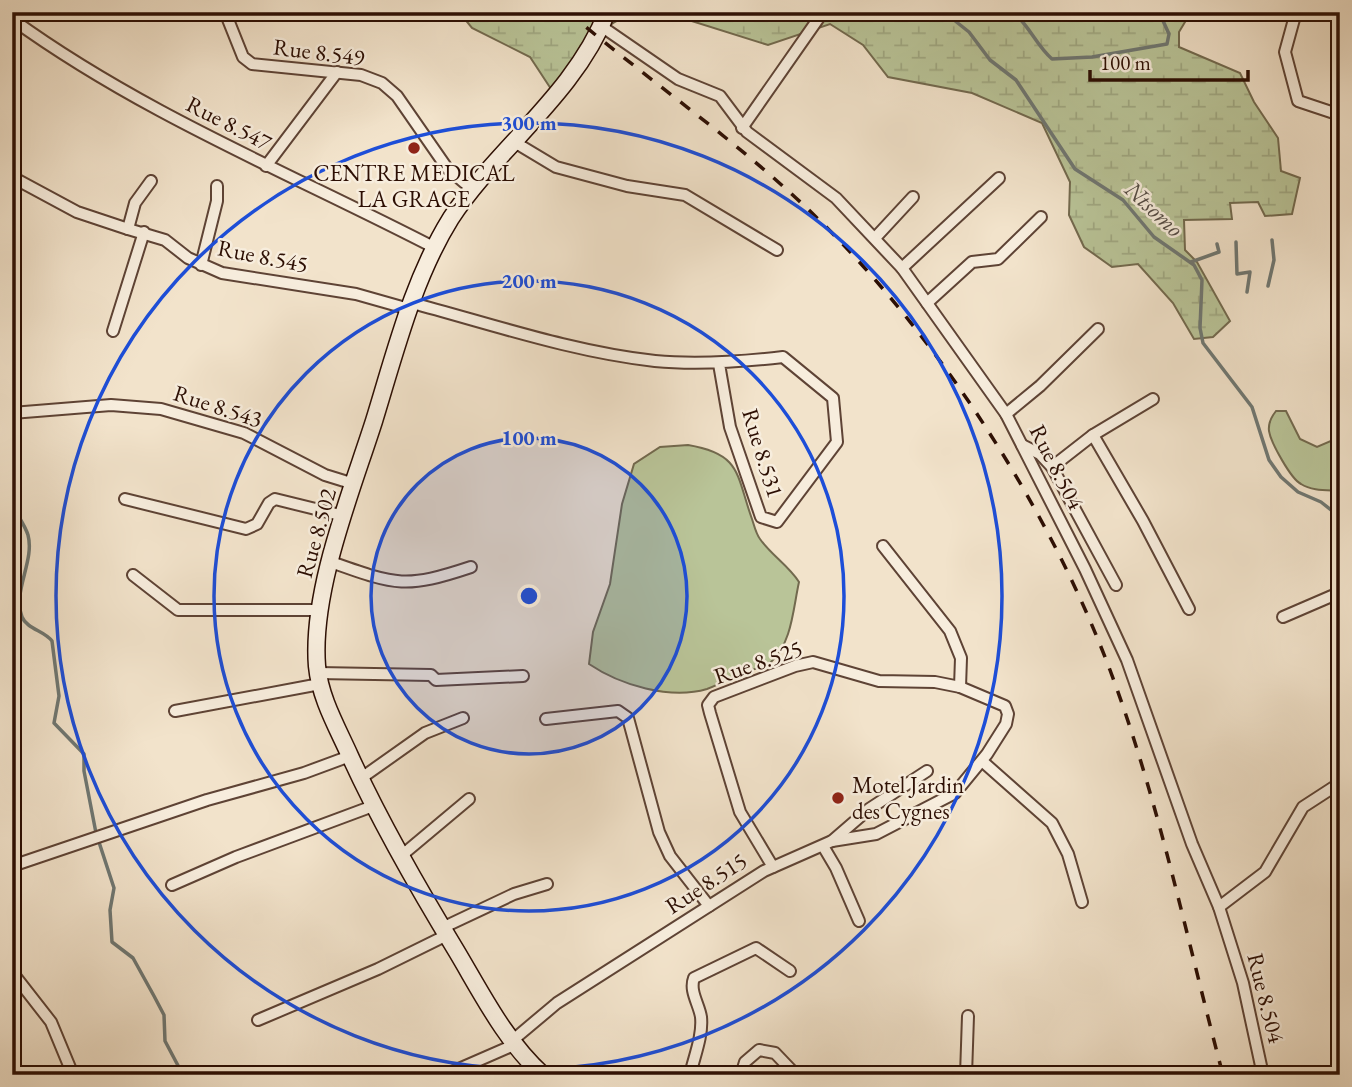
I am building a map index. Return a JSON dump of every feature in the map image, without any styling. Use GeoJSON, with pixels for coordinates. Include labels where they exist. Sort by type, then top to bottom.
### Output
{"type":"FeatureCollection","features":[{"type":"Feature","properties":{"kind":"main road","name":"Rue 8.502"},"geometry":{"type":"LineString","coordinates":[[543,1075],[514,1042],[445,931],[373,806],[333,722],[319,679],[318,610],[344,516],[410,306],[435,248],[452,218],[473,190],[555,95],[604,19]]}},
{"type":"Feature","properties":{"kind":"street","name":"Rue 8.549"},"geometry":{"type":"LineString","coordinates":[[225,12],[243,57],[252,64],[361,75],[382,83],[397,96],[447,169],[473,190]]}},
{"type":"Feature","properties":{"kind":"street"},"geometry":{"type":"LineString","coordinates":[[742,128],[823,12]]}},
{"type":"Feature","properties":{"kind":"street"},"geometry":{"type":"LineString","coordinates":[[1296,12],[1285,52],[1298,101],[1340,115]]}},
{"type":"Feature","properties":{"kind":"street","name":"Rue 8.547"},"geometry":{"type":"LineString","coordinates":[[12,19],[52,48],[118,88],[266,166],[435,248]]}},
{"type":"Feature","properties":{"kind":"street","name":"Rue 8.504"},"geometry":{"type":"LineString","coordinates":[[604,19],[678,79],[720,96],[742,128],[836,198],[902,268],[1006,414],[1127,660],[1192,844],[1219,907],[1244,984],[1263,1075]]}},
{"type":"Feature","properties":{"kind":"street"},"geometry":{"type":"LineString","coordinates":[[266,166],[337,72]]}},
{"type":"Feature","properties":{"kind":"street"},"geometry":{"type":"LineString","coordinates":[[516,143],[556,167],[626,186],[685,195],[777,250]]}},
{"type":"Feature","properties":{"kind":"street","name":"Rue 8.545"},"geometry":{"type":"LineString","coordinates":[[12,177],[78,212],[165,240],[201,265],[264,281],[356,293],[410,306]]}},
{"type":"Feature","properties":{"kind":"street"},"geometry":{"type":"LineString","coordinates":[[902,268],[999,178]]}},
{"type":"Feature","properties":{"kind":"street"},"geometry":{"type":"LineString","coordinates":[[128,229],[135,203],[151,181]]}},
{"type":"Feature","properties":{"kind":"street"},"geometry":{"type":"LineString","coordinates":[[201,265],[217,201],[217,186]]}},
{"type":"Feature","properties":{"kind":"street"},"geometry":{"type":"LineString","coordinates":[[874,238],[914,197]]}},
{"type":"Feature","properties":{"kind":"street"},"geometry":{"type":"LineString","coordinates":[[927,303],[971,262],[998,259],[1041,217]]}},
{"type":"Feature","properties":{"kind":"street"},"geometry":{"type":"LineString","coordinates":[[113,331],[144,232]]}},
{"type":"Feature","properties":{"kind":"street","name":"Rue 8.531"},"geometry":{"type":"LineString","coordinates":[[410,306],[575,346],[654,361],[719,364],[783,357],[833,398],[836,442],[777,522],[761,517],[730,427],[719,364]]}},
{"type":"Feature","properties":{"kind":"street"},"geometry":{"type":"LineString","coordinates":[[1006,414],[1040,386],[1098,329]]}},
{"type":"Feature","properties":{"kind":"street"},"geometry":{"type":"LineString","coordinates":[[1052,467],[1093,435],[1153,399]]}},
{"type":"Feature","properties":{"kind":"street","name":"Rue 8.543"},"geometry":{"type":"LineString","coordinates":[[12,413],[111,405],[161,409],[244,433],[325,475],[354,484]]}},
{"type":"Feature","properties":{"kind":"street"},"geometry":{"type":"LineString","coordinates":[[1093,435],[1143,521],[1189,609]]}},
{"type":"Feature","properties":{"kind":"street"},"geometry":{"type":"LineString","coordinates":[[1022,445],[1040,454],[1052,467],[1116,585]]}},
{"type":"Feature","properties":{"kind":"street"},"geometry":{"type":"LineString","coordinates":[[125,499],[246,528],[257,524],[268,503],[275,499],[344,516]]}},
{"type":"Feature","properties":{"kind":"street"},"geometry":{"type":"LineString","coordinates":[[883,545],[950,631],[961,658],[960,687]]}},
{"type":"Feature","properties":{"kind":"street"},"geometry":{"type":"LineString","coordinates":[[331,562],[395,583],[410,584],[471,568]]}},
{"type":"Feature","properties":{"kind":"street"},"geometry":{"type":"LineString","coordinates":[[133,575],[178,610],[318,610]]}},
{"type":"Feature","properties":{"kind":"street"},"geometry":{"type":"LineString","coordinates":[[1283,617],[1334,595],[1340,601]]}},
{"type":"Feature","properties":{"kind":"street","name":"Rue 8.525"},"geometry":{"type":"LineString","coordinates":[[773,867],[740,812],[708,705],[714,697],[795,666],[813,662],[879,681],[934,682],[960,687],[1005,706],[1008,714],[1006,724],[982,761],[955,793],[917,816],[876,834],[827,844]]}},
{"type":"Feature","properties":{"kind":"street"},"geometry":{"type":"LineString","coordinates":[[175,711],[319,679],[385,672],[431,675],[436,680],[523,676]]}},
{"type":"Feature","properties":{"kind":"street"},"geometry":{"type":"LineString","coordinates":[[546,719],[624,713],[628,718],[659,832],[670,856],[709,906]]}},
{"type":"Feature","properties":{"kind":"street"},"geometry":{"type":"LineString","coordinates":[[360,779],[425,733],[463,718]]}},
{"type":"Feature","properties":{"kind":"street"},"geometry":{"type":"LineString","coordinates":[[12,866],[102,838],[195,804],[304,773],[350,756]]}},
{"type":"Feature","properties":{"kind":"street"},"geometry":{"type":"LineString","coordinates":[[982,761],[1052,823],[1068,854],[1082,902]]}},
{"type":"Feature","properties":{"kind":"street","name":"Rue 8.515"},"geometry":{"type":"LineString","coordinates":[[445,1075],[514,1042],[557,1003],[773,867],[827,844],[869,809],[927,771]]}},
{"type":"Feature","properties":{"kind":"street"},"geometry":{"type":"LineString","coordinates":[[1219,907],[1265,872],[1303,807],[1340,783]]}},
{"type":"Feature","properties":{"kind":"street"},"geometry":{"type":"LineString","coordinates":[[401,856],[469,799]]}},
{"type":"Feature","properties":{"kind":"street"},"geometry":{"type":"LineString","coordinates":[[172,886],[236,857],[373,806]]}},
{"type":"Feature","properties":{"kind":"street"},"geometry":{"type":"LineString","coordinates":[[827,844],[859,921]]}},
{"type":"Feature","properties":{"kind":"street"},"geometry":{"type":"LineString","coordinates":[[258,1020],[378,969],[514,894],[547,884]]}},
{"type":"Feature","properties":{"kind":"street"},"geometry":{"type":"LineString","coordinates":[[690,1075],[701,1031],[701,1018],[691,985],[694,978],[756,948],[790,971]]}},
{"type":"Feature","properties":{"kind":"street"},"geometry":{"type":"LineString","coordinates":[[12,972],[51,1022],[73,1075]]}},
{"type":"Feature","properties":{"kind":"street"},"geometry":{"type":"LineString","coordinates":[[966,1075],[968,1016]]}},
{"type":"Feature","properties":{"kind":"street"},"geometry":{"type":"LineString","coordinates":[[741,1075],[745,1062],[759,1049],[775,1053],[796,1075]]}},
{"type":"Feature","properties":{"kind":"green space"},"geometry":{"type":"Polygon","coordinates":[[[459,12],[638,12],[610,25],[589,44],[555,95],[530,57],[472,28],[459,12]]]}},
{"type":"Feature","properties":{"kind":"green space"},"geometry":{"type":"Polygon","coordinates":[[[663,12],[1191,12],[1179,32],[1179,47],[1240,73],[1254,102],[1278,138],[1281,171],[1300,178],[1292,214],[1265,216],[1258,202],[1230,203],[1232,219],[1184,220],[1185,250],[1197,262],[1230,321],[1213,337],[1194,339],[1173,303],[1138,264],[1112,267],[1084,247],[1069,215],[1070,182],[1042,123],[972,93],[888,77],[863,45],[830,24],[768,45],[663,12]]]}},
{"type":"Feature","properties":{"kind":"green space"},"geometry":{"type":"Polygon","coordinates":[[[1276,411],[1286,411],[1300,439],[1317,447],[1340,437],[1340,491],[1310,488],[1292,475],[1277,452],[1269,431],[1276,411]]]}},
{"type":"Feature","properties":{"kind":"green space"},"geometry":{"type":"Polygon","coordinates":[[[688,445],[719,454],[728,461],[739,479],[759,537],[799,582],[788,635],[771,662],[707,689],[677,693],[630,684],[589,664],[593,632],[610,584],[622,504],[634,464],[660,447],[688,445]]]}},
{"type":"Feature","properties":{"kind":"waterway","name":"Ntsomo"},"geometry":{"type":"LineString","coordinates":[[944,12],[969,32],[990,60],[1016,80],[1075,169],[1123,200],[1154,237],[1194,265],[1202,280],[1200,328],[1203,343],[1252,407],[1269,460],[1281,477],[1298,492],[1321,502],[1340,517]]}},
{"type":"Feature","properties":{"kind":"waterway"},"geometry":{"type":"LineString","coordinates":[[1013,12],[1052,59],[1092,57],[1167,44],[1169,34],[1159,12]]}},
{"type":"Feature","properties":{"kind":"waterway"},"geometry":{"type":"LineString","coordinates":[[1268,286],[1274,260],[1272,240]]}},
{"type":"Feature","properties":{"kind":"waterway"},"geometry":{"type":"LineString","coordinates":[[1236,242],[1237,274],[1250,272],[1247,292]]}},
{"type":"Feature","properties":{"kind":"waterway"},"geometry":{"type":"LineString","coordinates":[[1191,262],[1219,252],[1217,244]]}},
{"type":"Feature","properties":{"kind":"waterway"},"geometry":{"type":"LineString","coordinates":[[12,505],[27,531],[29,545],[20,597],[22,617],[52,641],[59,696],[54,723],[84,754],[84,771],[96,833],[114,888],[110,910],[112,942],[133,958],[154,996],[164,1015],[165,1041],[183,1075]]}},
{"type":"Feature","properties":{"kind":"railway"},"geometry":{"type":"LineString","coordinates":[[568,12],[753,160],[812,213],[858,261],[903,313],[945,368],[1022,486],[1085,609],[1127,719],[1158,820],[1223,1075]]}},
{"type":"Feature","properties":{"kind":"place","name":"CENTRE MEDICAL LA GRACE"},"geometry":{"type":"Point","coordinates":[414,148]}},
{"type":"Feature","properties":{"kind":"place","name":"Motel Jardin des Cygnes"},"geometry":{"type":"Point","coordinates":[838,798]}}]}
